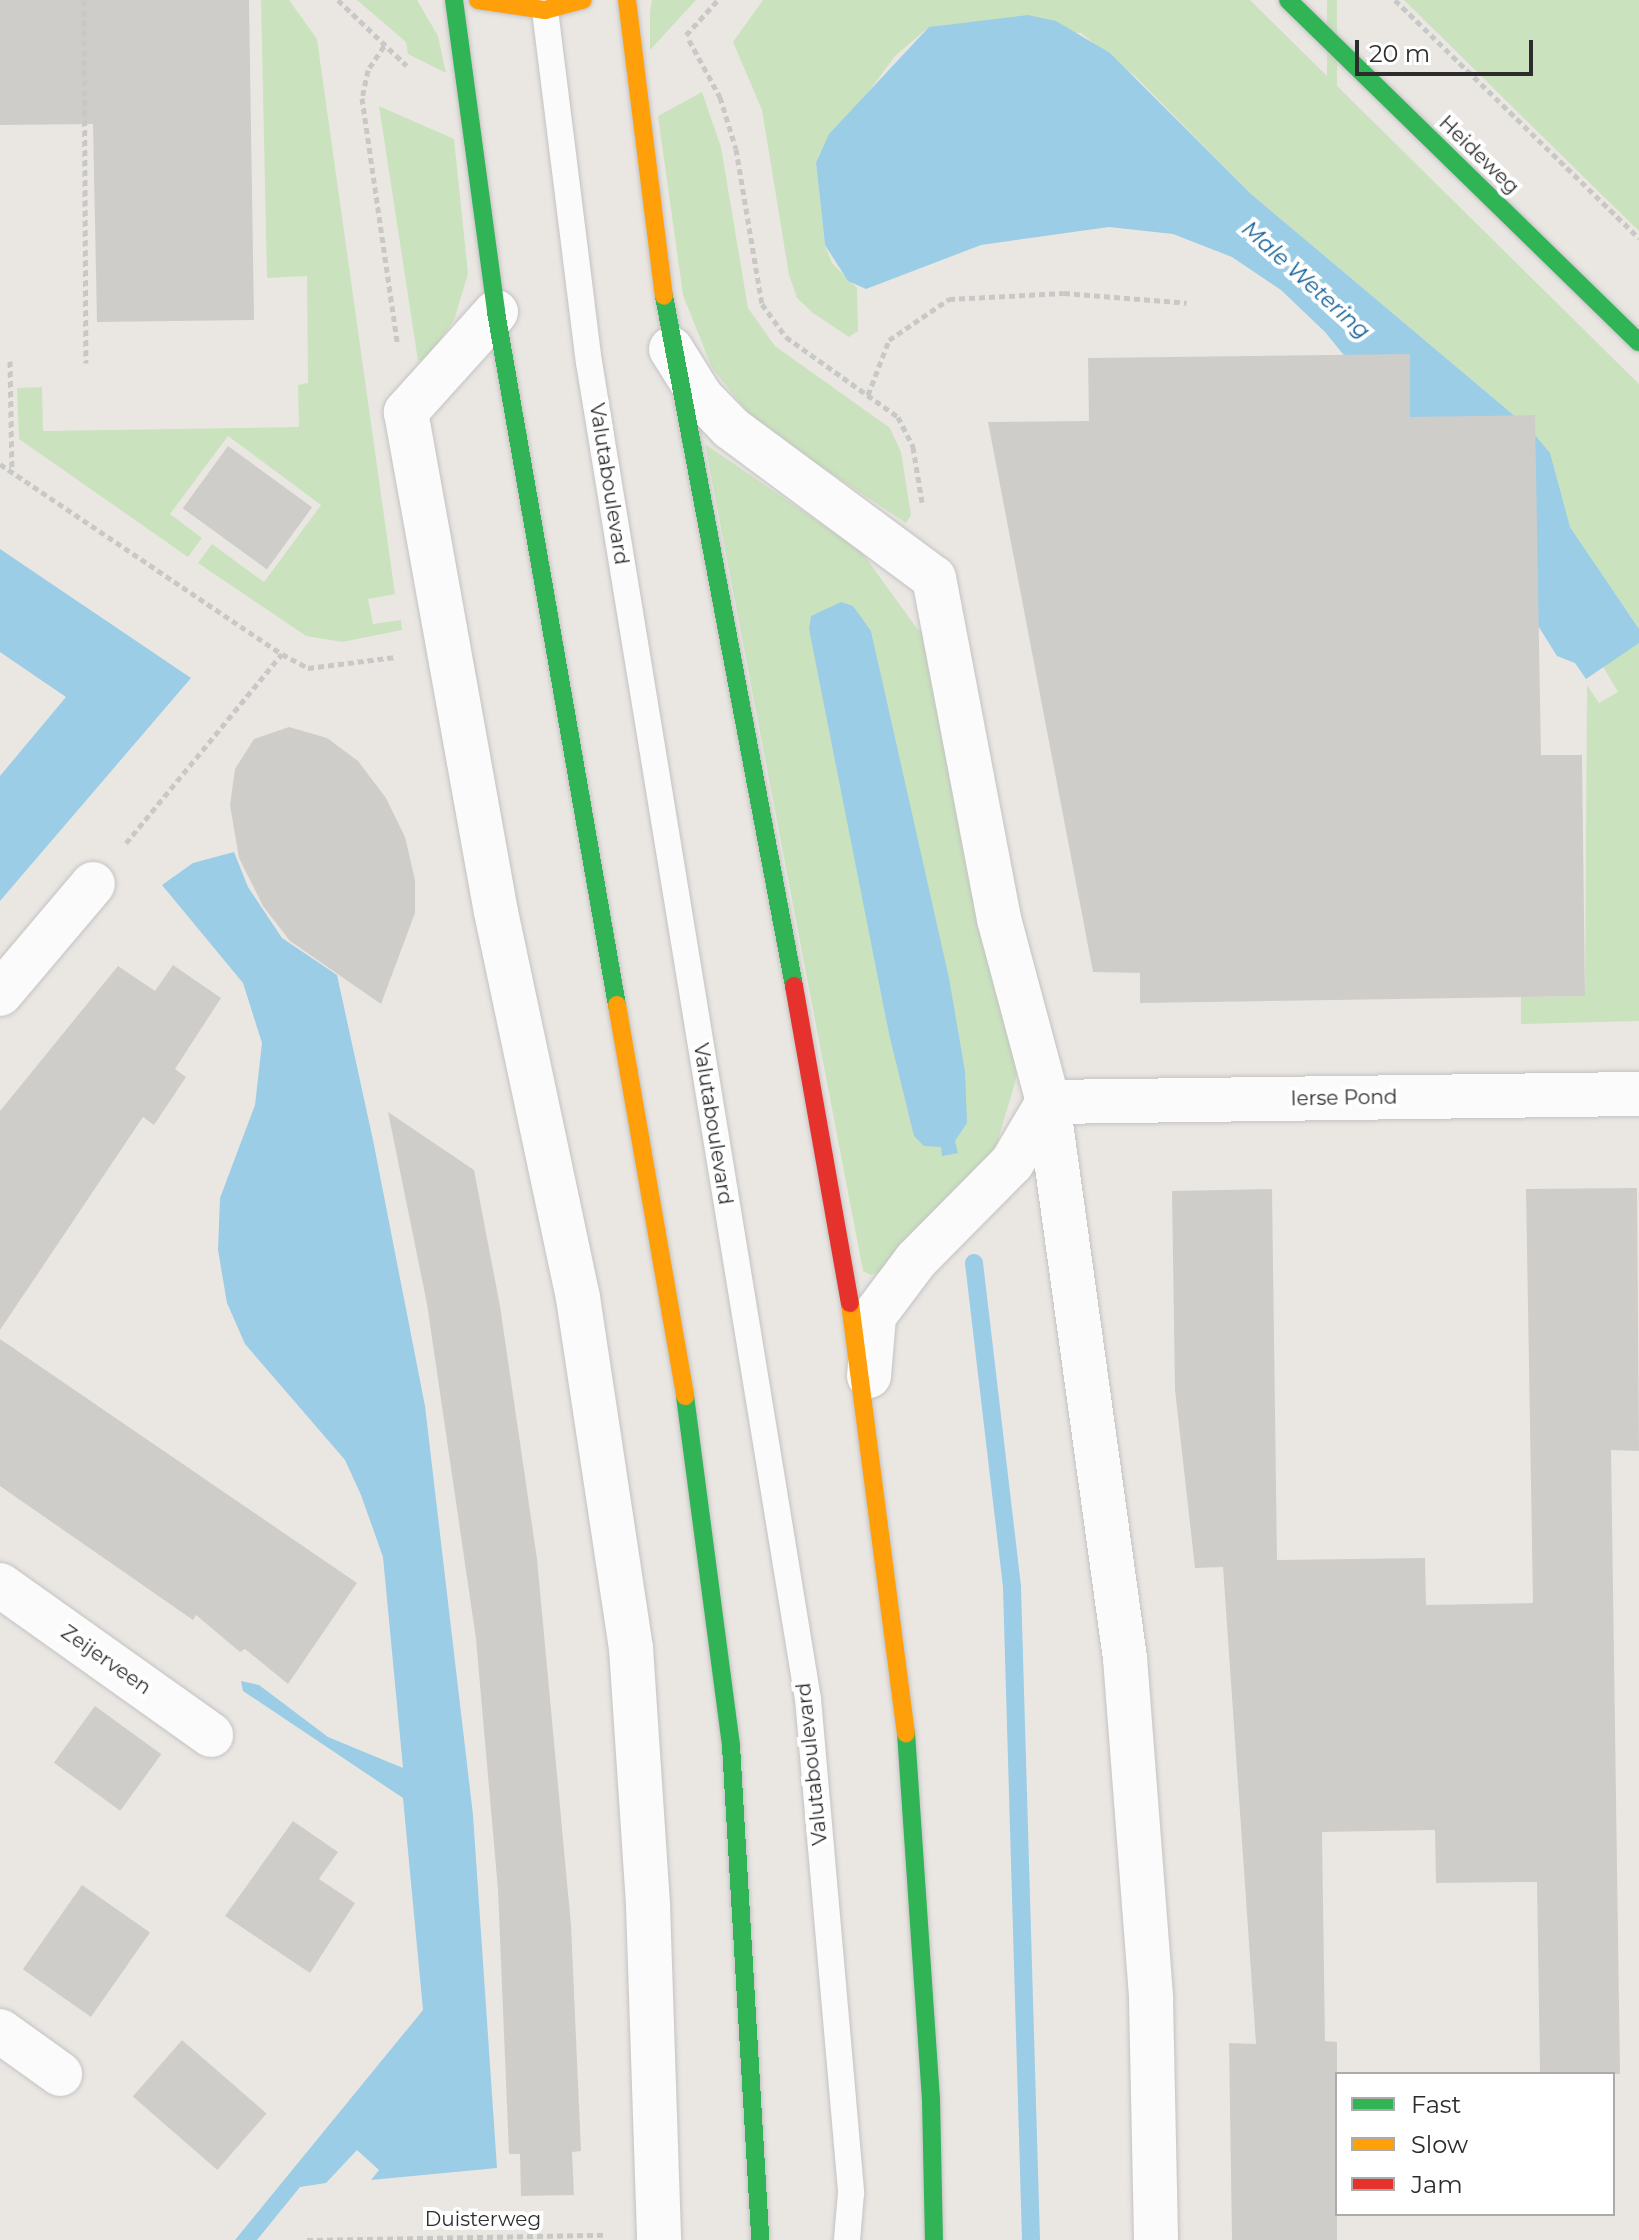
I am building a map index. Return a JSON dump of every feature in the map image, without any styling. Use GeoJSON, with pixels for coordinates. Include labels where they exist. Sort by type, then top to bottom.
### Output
{"type":"FeatureCollection","features":[{"type":"Feature","properties":{"kind":"main road"},"geometry":{"type":"LineString","coordinates":[[454,0],[496,312],[683,1383],[731,1746],[760,2240]]}},
{"type":"Feature","properties":{"kind":"main road"},"geometry":{"type":"LineString","coordinates":[[478,0],[545,10],[583,0]]}},
{"type":"Feature","properties":{"kind":"main road"},"geometry":{"type":"LineString","coordinates":[[627,0],[671,349],[819,1116],[867,1405],[902,1679],[931,2099],[934,2240]]}},
{"type":"Feature","properties":{"kind":"main road","name":"Heideweg"},"geometry":{"type":"LineString","coordinates":[[1288,0],[1639,342]]}},
{"type":"Feature","properties":{"kind":"street"},"geometry":{"type":"LineString","coordinates":[[496,312],[406,412],[447,649],[578,1298],[631,1648],[650,1937],[659,2235]]}},
{"type":"Feature","properties":{"kind":"street"},"geometry":{"type":"LineString","coordinates":[[671,349],[701,397],[731,428],[934,578],[999,919],[1048,1102],[1125,1658],[1151,1999],[1156,2240]]}},
{"type":"Feature","properties":{"kind":"street"},"geometry":{"type":"LineString","coordinates":[[0,994],[93,884]]}},
{"type":"Feature","properties":{"kind":"street","name":"Ierse Pond"},"geometry":{"type":"LineString","coordinates":[[1048,1102],[1639,1094]]}},
{"type":"Feature","properties":{"kind":"street"},"geometry":{"type":"LineString","coordinates":[[867,1405],[874,1316],[916,1260],[1012,1163],[1048,1102]]}},
{"type":"Feature","properties":{"kind":"street","name":"Zeijerveen"},"geometry":{"type":"LineString","coordinates":[[0,1585],[211,1735]]}},
{"type":"Feature","properties":{"kind":"street"},"geometry":{"type":"LineString","coordinates":[[0,2031],[60,2074]]}},
{"type":"Feature","properties":{"kind":"lane","name":"Valutaboulevard"},"geometry":{"type":"LineString","coordinates":[[545,10],[589,362],[808,1699],[851,2193],[847,2240]]}},
{"type":"Feature","properties":{"kind":"path"},"geometry":{"type":"LineString","coordinates":[[84,0],[86,363]]}},
{"type":"Feature","properties":{"kind":"path"},"geometry":{"type":"LineString","coordinates":[[338,0],[384,46],[368,70],[362,98],[406,412]]}},
{"type":"Feature","properties":{"kind":"path"},"geometry":{"type":"LineString","coordinates":[[1395,0],[1639,238]]}},
{"type":"Feature","properties":{"kind":"path"},"geometry":{"type":"LineString","coordinates":[[685,35],[720,97],[736,149],[762,304],[786,337],[868,395],[908,431],[934,578]]}},
{"type":"Feature","properties":{"kind":"path"},"geometry":{"type":"LineString","coordinates":[[868,395],[889,340],[949,299],[1064,293],[1187,303]]}},
{"type":"Feature","properties":{"kind":"path"},"geometry":{"type":"LineString","coordinates":[[10,361],[12,472]]}},
{"type":"Feature","properties":{"kind":"path"},"geometry":{"type":"LineString","coordinates":[[0,464],[282,654],[308,668],[447,649]]}},
{"type":"Feature","properties":{"kind":"path"},"geometry":{"type":"LineString","coordinates":[[93,884],[282,654]]}},
{"type":"Feature","properties":{"kind":"path","name":"Duisterweg"},"geometry":{"type":"LineString","coordinates":[[307,2240],[659,2235]]}},
{"type":"Feature","properties":{"kind":"green space"},"geometry":{"type":"Polygon","coordinates":[[[261,0],[289,0],[317,39],[395,594],[368,599],[373,624],[401,620],[402,630],[342,642],[306,636],[198,563],[212,544],[264,582],[321,505],[228,436],[170,514],[202,538],[188,557],[19,439],[17,388],[42,387],[43,431],[299,427],[298,385],[308,383],[307,276],[267,278],[261,0]]]}},
{"type":"Feature","properties":{"kind":"green space"},"geometry":{"type":"Polygon","coordinates":[[[357,0],[417,0],[438,36],[446,73],[408,54],[406,42],[357,0]]]}},
{"type":"Feature","properties":{"kind":"green space"},"geometry":{"type":"Polygon","coordinates":[[[652,0],[696,0],[650,50],[650,12],[652,0]]]}},
{"type":"Feature","properties":{"kind":"green space"},"geometry":{"type":"Polygon","coordinates":[[[763,0],[1250,0],[1639,384],[1639,629],[1570,527],[1529,428],[1251,194],[1136,77],[1081,33],[929,27],[895,56],[816,163],[825,245],[832,263],[857,288],[858,331],[849,337],[813,313],[797,298],[789,275],[762,110],[733,42],[763,0]]]}},
{"type":"Feature","properties":{"kind":"green space"},"geometry":{"type":"Polygon","coordinates":[[[1327,0],[1337,0],[1337,86],[1327,86],[1327,0]]]}},
{"type":"Feature","properties":{"kind":"green space"},"geometry":{"type":"Polygon","coordinates":[[[1404,0],[1639,0],[1639,231],[1600,193],[1404,0]]]}},
{"type":"Feature","properties":{"kind":"green space"},"geometry":{"type":"Polygon","coordinates":[[[702,92],[721,147],[748,308],[775,346],[890,428],[901,452],[911,515],[906,523],[758,425],[712,368],[683,295],[658,116],[702,92]]]}},
{"type":"Feature","properties":{"kind":"green space"},"geometry":{"type":"Polygon","coordinates":[[[379,106],[454,139],[468,274],[454,320],[427,358],[418,361],[379,106]]]}},
{"type":"Feature","properties":{"kind":"green space"},"geometry":{"type":"Polygon","coordinates":[[[705,444],[861,551],[918,630],[926,630],[1017,1076],[992,1160],[890,1268],[871,1275],[863,1271],[705,444]],[[812,615],[889,1034],[918,1140],[941,1147],[955,1141],[965,1071],[871,631],[812,615]]]}},
{"type":"Feature","properties":{"kind":"green space"},"geometry":{"type":"Polygon","coordinates":[[[1639,643],[1639,1021],[1521,1024],[1521,997],[1585,996],[1587,685],[1599,703],[1618,692],[1602,665],[1639,643]]]}},
{"type":"Feature","properties":{"kind":"water","name":"Male Wetering"},"geometry":{"type":"Polygon","coordinates":[[[1028,15],[1056,21],[1110,53],[1251,194],[1529,428],[1550,453],[1570,527],[1639,629],[1639,643],[1586,679],[1575,663],[1557,656],[1477,528],[1378,397],[1325,332],[1281,290],[1232,257],[1173,234],[1109,227],[981,245],[866,289],[848,281],[825,245],[816,163],[829,134],[929,27],[1028,15]]]}},
{"type":"Feature","properties":{"kind":"water"},"geometry":{"type":"Polygon","coordinates":[[[0,549],[191,678],[0,901],[0,776],[66,697],[0,652],[0,549]]]}},
{"type":"Feature","properties":{"kind":"water"},"geometry":{"type":"Polygon","coordinates":[[[841,602],[853,606],[871,631],[949,978],[965,1071],[967,1123],[955,1141],[958,1153],[942,1156],[941,1147],[924,1146],[914,1136],[889,1034],[809,629],[811,616],[841,602]]]}},
{"type":"Feature","properties":{"kind":"water"},"geometry":{"type":"Polygon","coordinates":[[[234,852],[248,887],[282,938],[337,975],[373,1140],[425,1406],[473,1815],[497,2168],[371,2180],[379,2170],[357,2150],[326,2183],[300,2187],[257,2240],[235,2240],[423,2010],[403,1798],[243,1691],[241,1681],[259,1685],[328,1737],[403,1768],[383,1557],[361,1495],[345,1460],[245,1344],[227,1303],[218,1250],[220,1198],[255,1105],[262,1043],[243,983],[162,885],[193,863],[234,852]]]}},
{"type":"Feature","properties":{"kind":"building"},"geometry":{"type":"Polygon","coordinates":[[[0,0],[249,0],[254,320],[97,322],[93,124],[0,125],[0,0]]]}},
{"type":"Feature","properties":{"kind":"building"},"geometry":{"type":"Polygon","coordinates":[[[1410,354],[1410,417],[1535,415],[1541,755],[1582,755],[1585,996],[1140,1003],[1140,973],[1093,972],[988,422],[1089,421],[1088,358],[1410,354]]]}},
{"type":"Feature","properties":{"kind":"building"},"geometry":{"type":"Polygon","coordinates":[[[228,446],[312,507],[267,569],[183,508],[228,446]]]}},
{"type":"Feature","properties":{"kind":"building"},"geometry":{"type":"Polygon","coordinates":[[[289,727],[327,738],[358,761],[386,798],[405,837],[415,880],[415,913],[381,1004],[290,941],[263,906],[239,858],[230,805],[235,769],[254,739],[289,727]]]}},
{"type":"Feature","properties":{"kind":"building"},"geometry":{"type":"Polygon","coordinates":[[[173,965],[221,998],[175,1069],[186,1077],[154,1125],[143,1117],[0,1330],[0,1111],[118,966],[155,991],[173,965]]]}},
{"type":"Feature","properties":{"kind":"building"},"geometry":{"type":"Polygon","coordinates":[[[388,1112],[474,1170],[500,1306],[537,1559],[571,1925],[581,2151],[572,2152],[574,2195],[521,2196],[520,2154],[509,2154],[498,1890],[476,1639],[427,1304],[388,1112]]]}},
{"type":"Feature","properties":{"kind":"building"},"geometry":{"type":"Polygon","coordinates":[[[1637,1188],[1639,1451],[1611,1450],[1620,2074],[1540,2072],[1537,1882],[1436,1883],[1435,1830],[1322,1832],[1325,2041],[1337,2042],[1337,2240],[1232,2240],[1229,2043],[1256,2044],[1223,1567],[1195,1568],[1175,1390],[1172,1191],[1272,1189],[1277,1560],[1425,1558],[1426,1605],[1533,1603],[1526,1189],[1637,1188]]]}},
{"type":"Feature","properties":{"kind":"building"},"geometry":{"type":"Polygon","coordinates":[[[0,1339],[357,1583],[288,1684],[245,1649],[240,1652],[196,1615],[193,1620],[0,1486],[0,1339]]]}},
{"type":"Feature","properties":{"kind":"building"},"geometry":{"type":"Polygon","coordinates":[[[95,1706],[161,1754],[120,1811],[54,1763],[95,1706]]]}},
{"type":"Feature","properties":{"kind":"building"},"geometry":{"type":"Polygon","coordinates":[[[293,1821],[338,1852],[319,1879],[355,1903],[310,1973],[225,1916],[293,1821]]]}},
{"type":"Feature","properties":{"kind":"building"},"geometry":{"type":"Polygon","coordinates":[[[82,1885],[150,1933],[91,2017],[23,1969],[82,1885]]]}},
{"type":"Feature","properties":{"kind":"building"},"geometry":{"type":"Polygon","coordinates":[[[182,2040],[267,2113],[217,2170],[133,2097],[182,2040]]]}},
{"type":"Feature","properties":{"kind":"waterway"},"geometry":{"type":"LineString","coordinates":[[974,1263],[1012,1588],[1031,2240]]}},
{"type":"Feature","properties":{"kind":"traffic: fast"},"geometry":{"type":"LineString","coordinates":[[454,0],[496,312],[617,1005]]}},
{"type":"Feature","properties":{"kind":"traffic: fast"},"geometry":{"type":"LineString","coordinates":[[1288,0],[1639,342]]}},
{"type":"Feature","properties":{"kind":"traffic: fast"},"geometry":{"type":"LineString","coordinates":[[664,296],[794,986]]}},
{"type":"Feature","properties":{"kind":"traffic: fast"},"geometry":{"type":"LineString","coordinates":[[685,1396],[731,1746],[760,2240]]}},
{"type":"Feature","properties":{"kind":"traffic: fast"},"geometry":{"type":"LineString","coordinates":[[906,1733],[931,2099],[934,2240]]}},
{"type":"Feature","properties":{"kind":"traffic: slow"},"geometry":{"type":"LineString","coordinates":[[478,0],[545,10],[583,0]]}},
{"type":"Feature","properties":{"kind":"traffic: slow"},"geometry":{"type":"LineString","coordinates":[[627,0],[664,296]]}},
{"type":"Feature","properties":{"kind":"traffic: slow"},"geometry":{"type":"LineString","coordinates":[[617,1005],[685,1396]]}},
{"type":"Feature","properties":{"kind":"traffic: slow"},"geometry":{"type":"LineString","coordinates":[[850,1303],[906,1733]]}},
{"type":"Feature","properties":{"kind":"traffic: jam"},"geometry":{"type":"LineString","coordinates":[[794,986],[850,1303]]}}]}
